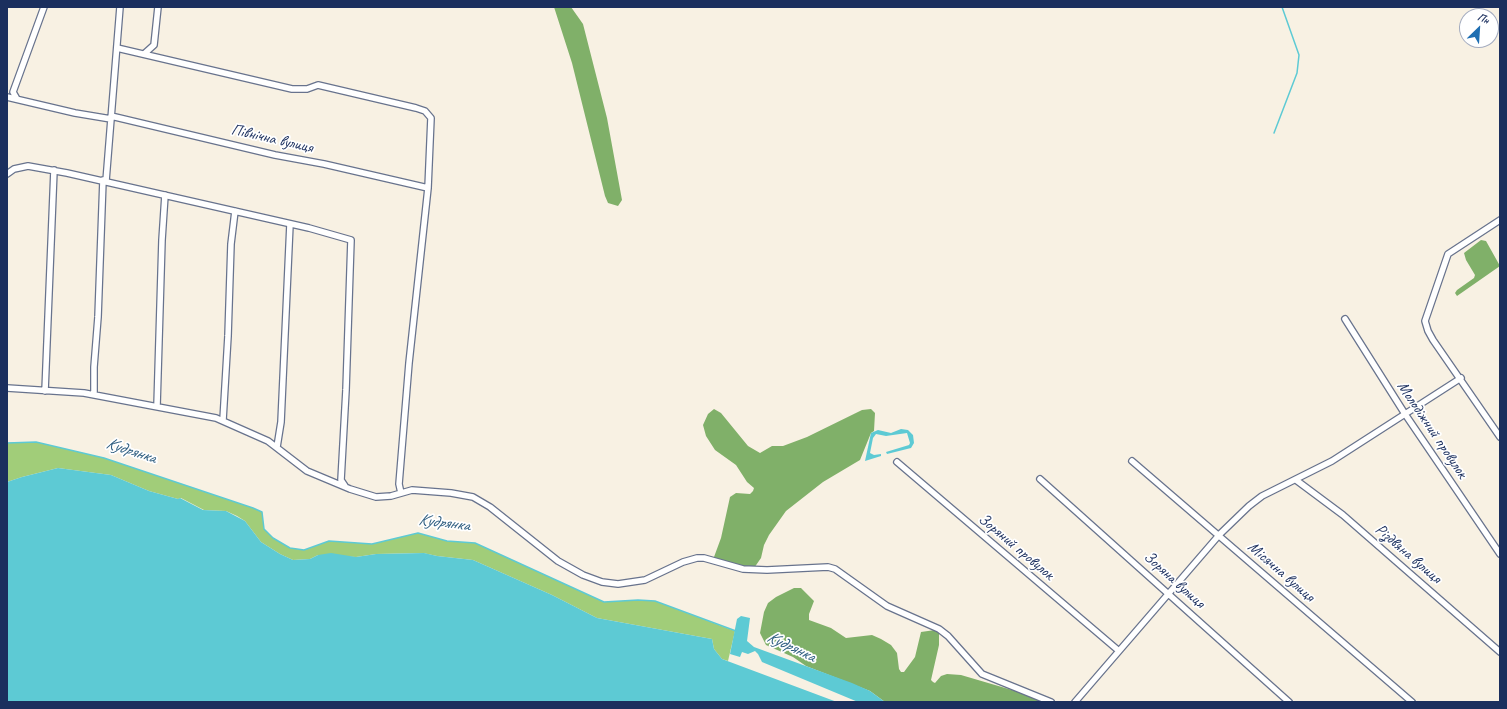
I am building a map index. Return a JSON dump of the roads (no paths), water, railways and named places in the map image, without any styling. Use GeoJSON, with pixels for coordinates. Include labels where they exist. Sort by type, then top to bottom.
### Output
{"type":"FeatureCollection","features":[{"type":"Feature","properties":{"kind":"street"},"geometry":{"type":"LineString","coordinates":[[18,100],[13,92],[44,7]]}},
{"type":"Feature","properties":{"kind":"street"},"geometry":{"type":"LineString","coordinates":[[94,395],[94,367],[104,181],[120,7]]}},
{"type":"Feature","properties":{"kind":"street"},"geometry":{"type":"LineString","coordinates":[[144,54],[154,45],[158,7]]}},
{"type":"Feature","properties":{"kind":"street"},"geometry":{"type":"LineString","coordinates":[[117,48],[292,89],[307,90],[318,85],[425,112],[431,118],[428,188],[409,363],[399,484],[401,493]]}},
{"type":"Feature","properties":{"kind":"street","name":"Північна вулиця"},"geometry":{"type":"LineString","coordinates":[[7,97],[75,113],[111,117],[428,188]]}},
{"type":"Feature","properties":{"kind":"street"},"geometry":{"type":"LineString","coordinates":[[7,174],[14,169],[28,166],[54,170],[235,211],[351,240],[346,390],[341,480],[346,487]]}},
{"type":"Feature","properties":{"kind":"street"},"geometry":{"type":"LineString","coordinates":[[45,391],[54,170]]}},
{"type":"Feature","properties":{"kind":"street"},"geometry":{"type":"LineString","coordinates":[[157,406],[165,195]]}},
{"type":"Feature","properties":{"kind":"street"},"geometry":{"type":"LineString","coordinates":[[223,420],[231,244],[235,211]]}},
{"type":"Feature","properties":{"kind":"street"},"geometry":{"type":"LineString","coordinates":[[1500,220],[1448,254],[1444,269],[1428,310],[1426,326],[1433,340],[1461,378],[1500,437]]}},
{"type":"Feature","properties":{"kind":"street"},"geometry":{"type":"LineString","coordinates":[[278,447],[281,422],[290,224]]}},
{"type":"Feature","properties":{"kind":"street","name":"Молодіжний провулок"},"geometry":{"type":"LineString","coordinates":[[1345,319],[1405,414],[1500,554]]}},
{"type":"Feature","properties":{"kind":"street"},"geometry":{"type":"LineString","coordinates":[[1075,702],[1220,534],[1250,506],[1262,496],[1332,461],[1461,378]]}},
{"type":"Feature","properties":{"kind":"street"},"geometry":{"type":"LineString","coordinates":[[7,388],[68,391],[157,406],[223,420],[268,441],[308,471],[346,487],[376,497],[391,496],[412,490],[438,492],[473,498],[490,507],[522,534],[567,566],[583,576],[602,582],[618,584],[645,580],[683,562],[698,558],[704,558],[744,569],[767,570],[824,566],[835,569],[872,597],[901,612],[924,621],[943,632],[986,676],[1051,702]]}},
{"type":"Feature","properties":{"kind":"street","name":"Місячна вулиця"},"geometry":{"type":"LineString","coordinates":[[1132,461],[1220,534],[1262,574],[1412,702]]}},
{"type":"Feature","properties":{"kind":"street","name":"Зоряний провулок"},"geometry":{"type":"LineString","coordinates":[[897,462],[1119,651]]}},
{"type":"Feature","properties":{"kind":"street","name":"Зоряна вулиця"},"geometry":{"type":"LineString","coordinates":[[1040,479],[1169,592],[1229,649],[1289,702]]}},
{"type":"Feature","properties":{"kind":"street","name":"Різдвяна вулиця"},"geometry":{"type":"LineString","coordinates":[[1296,480],[1343,515],[1500,652]]}},
{"type":"Feature","properties":{"kind":"water"},"geometry":{"type":"Polygon","coordinates":[[[901,429],[908,430],[913,435],[914,443],[911,448],[887,454],[886,452],[909,445],[910,443],[907,433],[886,436],[876,434],[873,438],[870,453],[874,455],[881,454],[881,456],[865,461],[871,433],[878,430],[891,433],[901,429]]]}},
{"type":"Feature","properties":{"kind":"water"},"geometry":{"type":"Polygon","coordinates":[[[58,468],[111,475],[149,491],[178,499],[180,498],[203,510],[226,511],[245,521],[261,542],[293,560],[310,559],[318,555],[331,553],[356,557],[376,554],[424,553],[473,560],[552,595],[597,618],[712,639],[714,649],[722,659],[837,702],[7,702],[7,482],[58,468]]]}},
{"type":"Feature","properties":{"kind":"water"},"geometry":{"type":"Polygon","coordinates":[[[741,616],[750,618],[747,641],[754,647],[852,683],[870,691],[885,702],[858,702],[762,662],[755,651],[748,654],[742,652],[740,657],[730,654],[737,619],[741,616]]]}},
{"type":"Feature","properties":{"kind":"waterway"},"geometry":{"type":"LineString","coordinates":[[1274,133],[1297,73],[1299,55],[1282,7]]}},
{"type":"Feature","properties":{"kind":"waterway","name":"Кудрянка"},"geometry":{"type":"LineString","coordinates":[[7,443],[36,442],[104,458],[253,508],[262,512],[264,529],[273,538],[290,548],[304,550],[329,541],[372,544],[418,533],[447,541],[475,543],[604,602],[638,600],[655,601],[736,631]]}}]}
